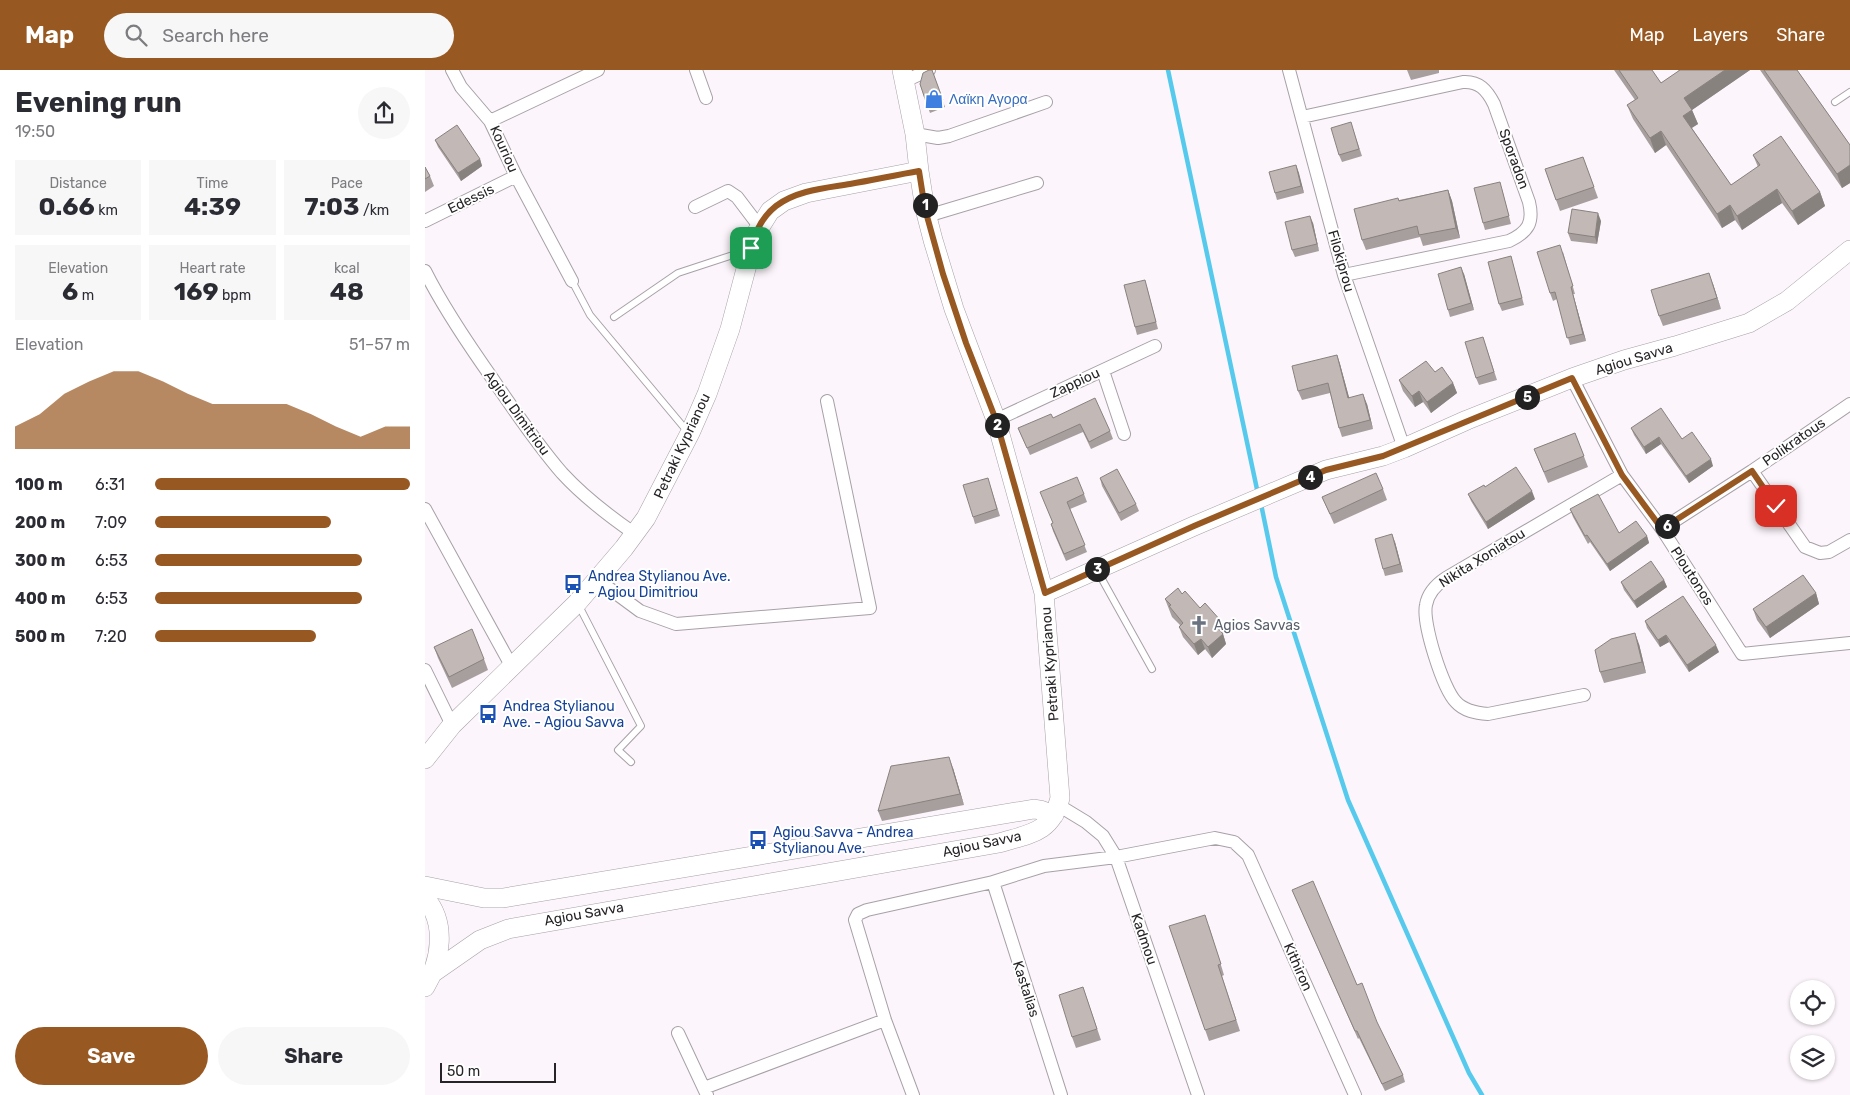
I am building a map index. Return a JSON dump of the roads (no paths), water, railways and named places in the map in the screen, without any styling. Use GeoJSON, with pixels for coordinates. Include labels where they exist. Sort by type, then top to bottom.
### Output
{"type":"FeatureCollection","features":[{"type":"Feature","properties":{"kind":"main road","name":"Petraki Kyprianou"},"geometry":{"type":"LineString","coordinates":[[903,76],[915,134],[927,216],[954,309],[996,420],[1045,593],[1059,798],[1056,810]]}},
{"type":"Feature","properties":{"kind":"main road","name":"Petraki Kyprianou"},"geometry":{"type":"LineString","coordinates":[[425,759],[453,725],[577,603],[635,534],[659,495],[690,434],[707,394],[730,329],[751,248],[759,226],[771,211],[777,205],[795,196],[919,171]]}},
{"type":"Feature","properties":{"kind":"main road","name":"Agiou Savva"},"geometry":{"type":"LineString","coordinates":[[1045,593],[1194,526],[1326,470],[1383,456],[1572,378],[1624,360],[1749,323],[1787,301],[1850,250]]}},
{"type":"Feature","properties":{"kind":"main road","name":"Agiou Savva"},"geometry":{"type":"LineString","coordinates":[[425,886],[484,898],[503,898],[1034,810],[1056,810]]}},
{"type":"Feature","properties":{"kind":"main road","name":"Agiou Savva"},"geometry":{"type":"LineString","coordinates":[[429,980],[480,940],[508,928],[999,843],[1039,831],[1046,826],[1056,810]]}},
{"type":"Feature","properties":{"kind":"main road"},"geometry":{"type":"LineString","coordinates":[[425,898],[429,902],[438,926],[440,951],[429,980]]}},
{"type":"Feature","properties":{"kind":"street"},"geometry":{"type":"LineString","coordinates":[[452,70],[461,87],[490,120]]}},
{"type":"Feature","properties":{"kind":"street","name":"Kouriou"},"geometry":{"type":"LineString","coordinates":[[572,281],[516,176],[490,120],[597,70]]}},
{"type":"Feature","properties":{"kind":"street"},"geometry":{"type":"LineString","coordinates":[[696,70],[706,98]]}},
{"type":"Feature","properties":{"kind":"street"},"geometry":{"type":"LineString","coordinates":[[903,76],[929,70]]}},
{"type":"Feature","properties":{"kind":"street","name":"Filokiprou"},"geometry":{"type":"LineString","coordinates":[[1289,70],[1344,275],[1404,448]]}},
{"type":"Feature","properties":{"kind":"street","name":"Sporadon"},"geometry":{"type":"LineString","coordinates":[[1302,117],[1463,82],[1477,84],[1488,93],[1494,104],[1529,202],[1532,215],[1527,229],[1509,242],[1344,275]]}},
{"type":"Feature","properties":{"kind":"street"},"geometry":{"type":"LineString","coordinates":[[915,134],[938,138],[949,136],[1046,102]]}},
{"type":"Feature","properties":{"kind":"street","name":"Edessis"},"geometry":{"type":"LineString","coordinates":[[425,221],[516,176]]}},
{"type":"Feature","properties":{"kind":"street"},"geometry":{"type":"LineString","coordinates":[[927,216],[1037,183]]}},
{"type":"Feature","properties":{"kind":"street"},"geometry":{"type":"LineString","coordinates":[[695,207],[728,191],[737,196],[759,226]]}},
{"type":"Feature","properties":{"kind":"street","name":"Agiou Dimitriou"},"geometry":{"type":"LineString","coordinates":[[425,271],[466,341],[547,455],[581,491],[635,534]]}},
{"type":"Feature","properties":{"kind":"street","name":"Zappiou"},"geometry":{"type":"LineString","coordinates":[[996,420],[1155,346]]}},
{"type":"Feature","properties":{"kind":"street"},"geometry":{"type":"LineString","coordinates":[[1103,371],[1124,434]]}},
{"type":"Feature","properties":{"kind":"street","name":"Ploutonos"},"geometry":{"type":"LineString","coordinates":[[1572,378],[1622,475],[1662,529],[1742,654],[1850,643]]}},
{"type":"Feature","properties":{"kind":"street"},"geometry":{"type":"LineString","coordinates":[[597,580],[640,611],[676,624],[870,608],[827,401]]}},
{"type":"Feature","properties":{"kind":"street","name":"Polikratous"},"geometry":{"type":"LineString","coordinates":[[1662,529],[1752,471],[1850,404]]}},
{"type":"Feature","properties":{"kind":"street"},"geometry":{"type":"LineString","coordinates":[[1752,471],[1805,547],[1820,553],[1829,552],[1850,540]]}},
{"type":"Feature","properties":{"kind":"street","name":"Nikita Xoniatou"},"geometry":{"type":"LineString","coordinates":[[1584,695],[1488,714],[1463,708],[1453,700],[1444,682],[1426,627],[1426,605],[1430,594],[1446,578],[1622,475]]}},
{"type":"Feature","properties":{"kind":"street"},"geometry":{"type":"LineString","coordinates":[[425,509],[513,668]]}},
{"type":"Feature","properties":{"kind":"street"},"geometry":{"type":"LineString","coordinates":[[425,670],[453,725]]}},
{"type":"Feature","properties":{"kind":"street","name":"Kadmou"},"geometry":{"type":"LineString","coordinates":[[1056,810],[1086,822],[1103,836],[1116,857],[1198,1095]]}},
{"type":"Feature","properties":{"kind":"street","name":"Kithiron"},"geometry":{"type":"LineString","coordinates":[[1116,857],[1215,838],[1234,842],[1248,855],[1355,1095]]}},
{"type":"Feature","properties":{"kind":"street"},"geometry":{"type":"LineString","coordinates":[[913,1095],[885,1020],[855,920],[858,914],[867,910],[993,882],[1044,866],[1116,857]]}},
{"type":"Feature","properties":{"kind":"street","name":"Kastalias"},"geometry":{"type":"LineString","coordinates":[[993,882],[1061,1095]]}},
{"type":"Feature","properties":{"kind":"street"},"geometry":{"type":"LineString","coordinates":[[678,1033],[706,1092],[885,1020]]}},
{"type":"Feature","properties":{"kind":"lane"},"geometry":{"type":"LineString","coordinates":[[1835,102],[1850,92]]}},
{"type":"Feature","properties":{"kind":"lane"},"geometry":{"type":"LineString","coordinates":[[614,316],[678,273],[751,248]]}},
{"type":"Feature","properties":{"kind":"lane"},"geometry":{"type":"LineString","coordinates":[[572,281],[590,315],[690,434]]}},
{"type":"Feature","properties":{"kind":"lane"},"geometry":{"type":"LineString","coordinates":[[1096,569],[1153,669]]}},
{"type":"Feature","properties":{"kind":"lane"},"geometry":{"type":"LineString","coordinates":[[577,603],[641,726],[618,750],[631,762]]}},
{"type":"Feature","properties":{"kind":"waterway"},"geometry":{"type":"LineString","coordinates":[[1168,70],[1258,494]]}},
{"type":"Feature","properties":{"kind":"waterway"},"geometry":{"type":"LineString","coordinates":[[1261,504],[1276,577],[1348,800],[1469,1073],[1482,1095]]}},
{"type":"Feature","properties":{"kind":"place","name":"Λαϊκη Αγορα"},"geometry":{"type":"Point","coordinates":[934,99]}},
{"type":"Feature","properties":{"kind":"place","name":"Andrea Stylianou Ave. - Agiou Dimitriou"},"geometry":{"type":"Point","coordinates":[573,584]}},
{"type":"Feature","properties":{"kind":"place","name":"Agios Savvas"},"geometry":{"type":"Point","coordinates":[1199,625]}},
{"type":"Feature","properties":{"kind":"place","name":"Andrea Stylianou Ave. - Agiou Savva"},"geometry":{"type":"Point","coordinates":[488,714]}},
{"type":"Feature","properties":{"kind":"place","name":"Agiou Savva - Andrea Stylianou Ave."},"geometry":{"type":"Point","coordinates":[758,840]}}]}
